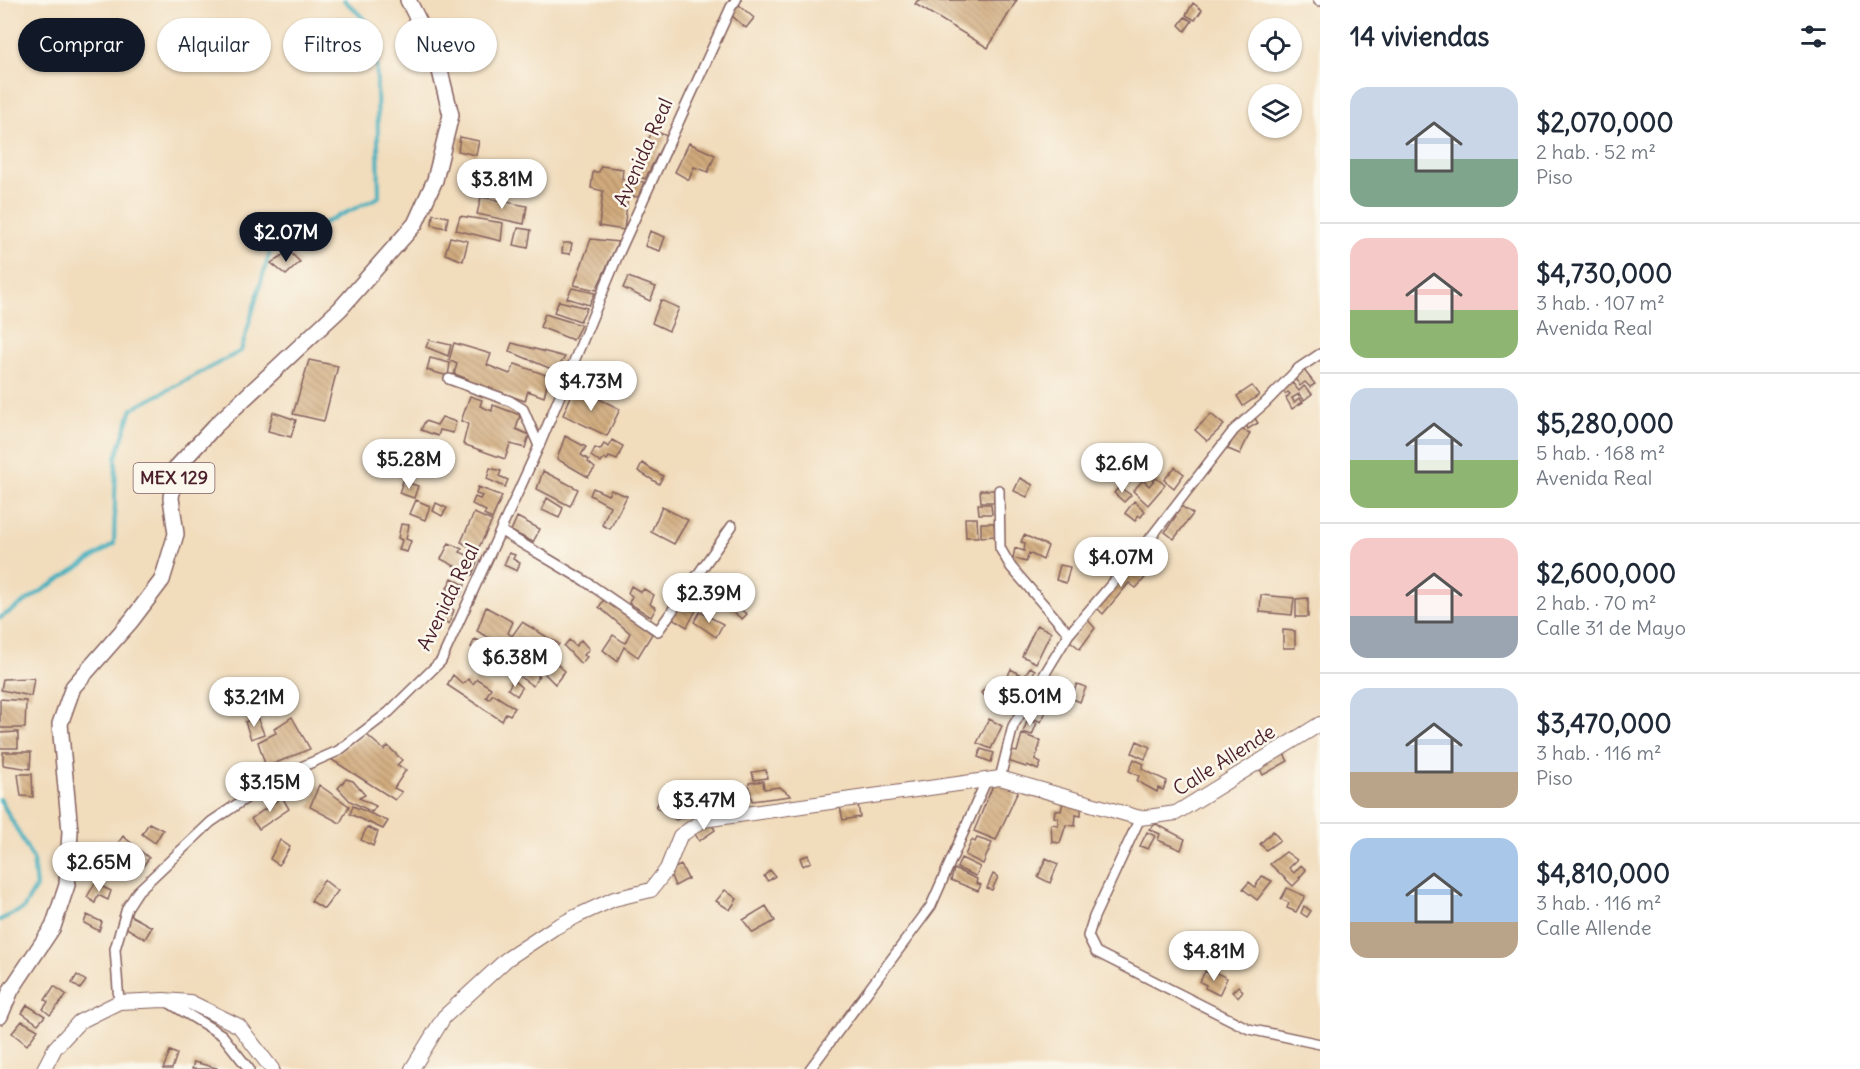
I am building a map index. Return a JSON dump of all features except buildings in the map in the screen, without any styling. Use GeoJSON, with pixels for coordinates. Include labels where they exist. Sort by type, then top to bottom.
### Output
{"type":"FeatureCollection","features":[{"type":"Feature","properties":{"kind":"main road","name":"MEX 129"},"geometry":{"type":"LineString","coordinates":[[0,1016],[11,990],[53,927],[68,885],[70,831],[60,724],[73,687],[162,580],[176,534],[171,498],[175,470],[215,426],[340,309],[415,225],[435,180],[451,114],[436,55],[408,0]]}},
{"type":"Feature","properties":{"kind":"street","name":"Avenida Real"},"geometry":{"type":"LineString","coordinates":[[118,1002],[115,949],[127,908],[138,891],[211,822],[276,778],[338,751],[389,712],[441,661],[539,446],[618,255],[736,0]]}},
{"type":"Feature","properties":{"kind":"street"},"geometry":{"type":"LineString","coordinates":[[810,1069],[931,906],[993,779],[1013,726],[1069,634],[1142,549],[1234,430],[1265,403],[1299,368],[1320,354]]}},
{"type":"Feature","properties":{"kind":"street"},"geometry":{"type":"LineString","coordinates":[[449,379],[510,401],[523,409],[539,446]]}},
{"type":"Feature","properties":{"kind":"street"},"geometry":{"type":"LineString","coordinates":[[999,490],[1000,548],[1011,567],[1069,634]]}},
{"type":"Feature","properties":{"kind":"street"},"geometry":{"type":"LineString","coordinates":[[501,531],[585,581],[658,631],[732,526]]}},
{"type":"Feature","properties":{"kind":"street","name":"Calle Allende"},"geometry":{"type":"LineString","coordinates":[[1140,818],[1176,813],[1320,724]]}},
{"type":"Feature","properties":{"kind":"street"},"geometry":{"type":"LineString","coordinates":[[412,1069],[444,1017],[507,959],[554,928],[577,916],[614,899],[651,890],[667,869],[680,836],[703,820],[993,779],[1140,818],[1094,917],[1088,936],[1096,952],[1249,1029],[1320,1044]]}},
{"type":"Feature","properties":{"kind":"street"},"geometry":{"type":"LineString","coordinates":[[164,1000],[222,1035],[249,1069]]}},
{"type":"Feature","properties":{"kind":"street"},"geometry":{"type":"LineString","coordinates":[[44,1069],[55,1048],[79,1022],[118,1002],[164,1000],[190,1002],[239,1026],[272,1069]]}},
{"type":"Feature","properties":{"kind":"waterway"},"geometry":{"type":"LineString","coordinates":[[0,618],[114,544],[116,457],[132,409],[241,351],[271,248],[379,197],[376,30],[344,0]]}},
{"type":"Feature","properties":{"kind":"waterway"},"geometry":{"type":"LineString","coordinates":[[0,799],[33,859],[36,887],[23,909],[0,920]]}}]}
